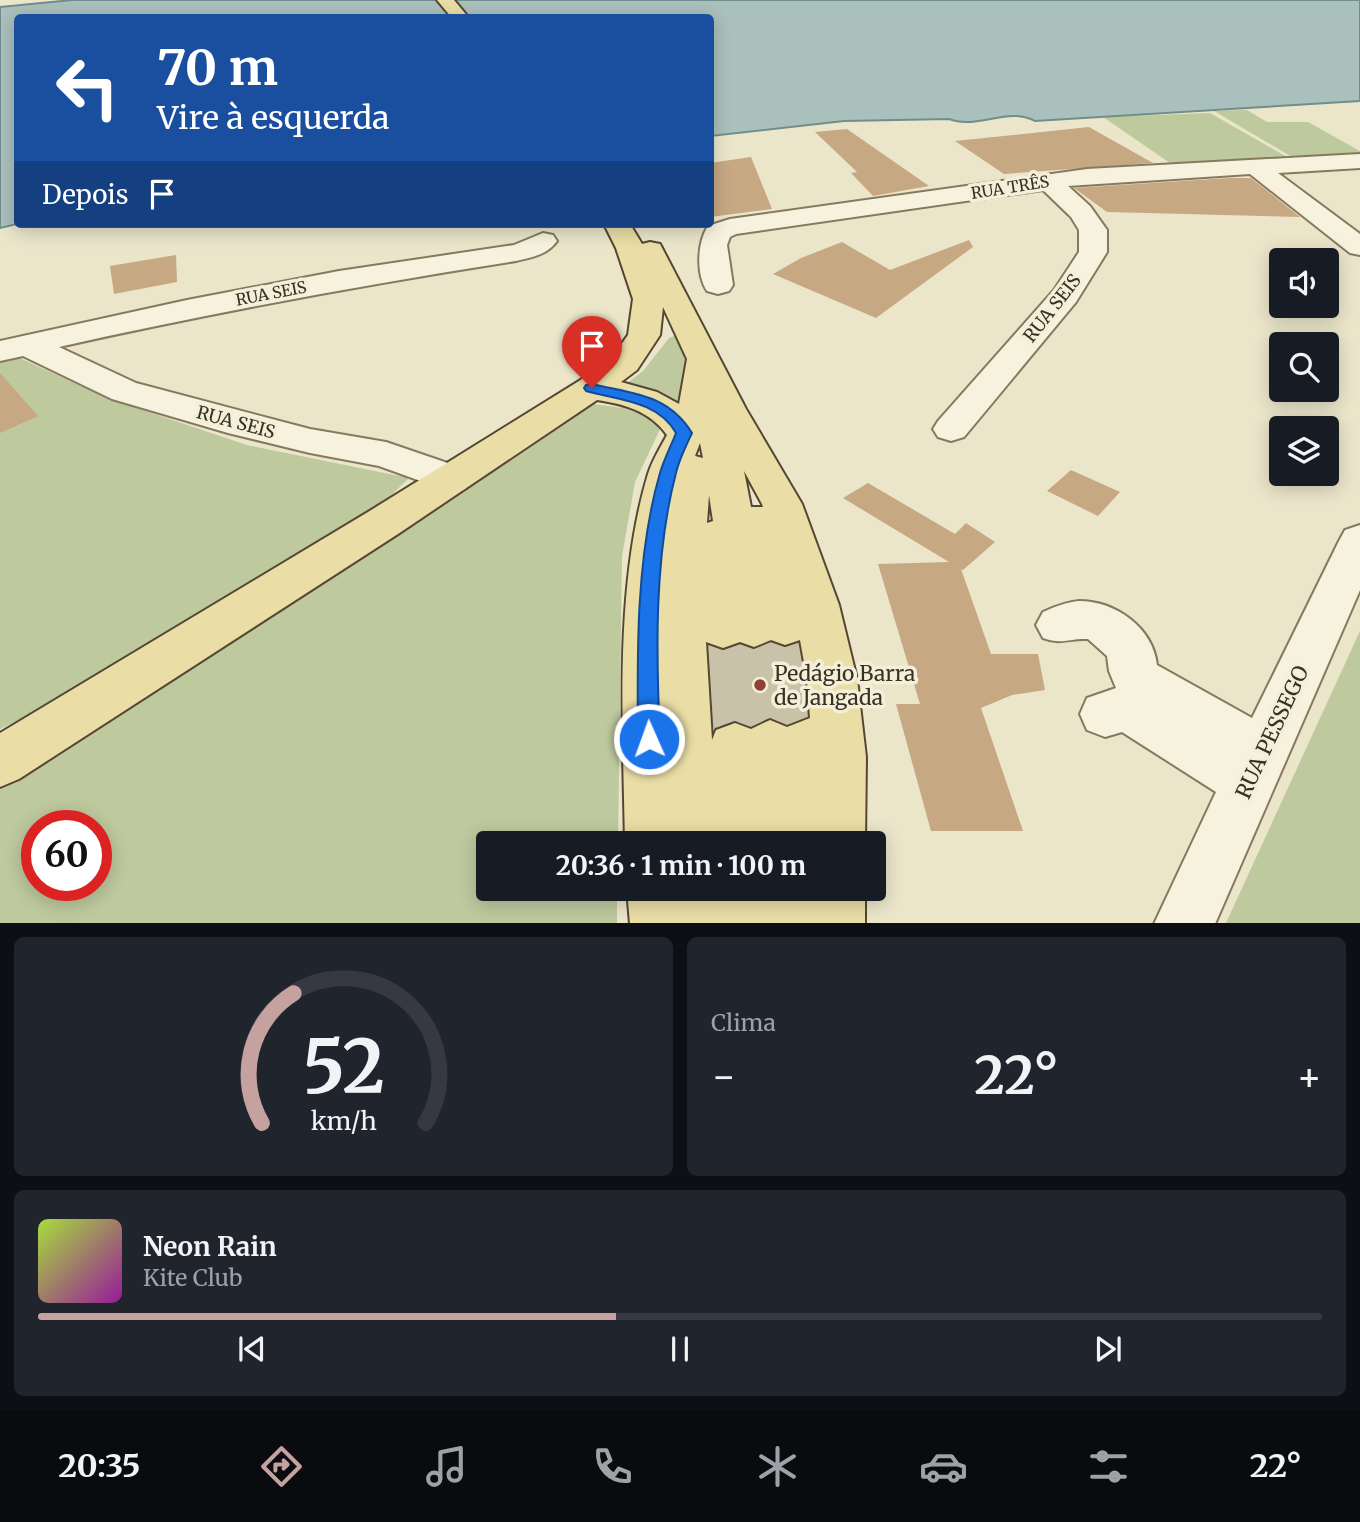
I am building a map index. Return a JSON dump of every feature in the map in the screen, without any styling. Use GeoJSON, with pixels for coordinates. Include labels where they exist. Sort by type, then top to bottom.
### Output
{"type":"FeatureCollection","features":[{"type":"Feature","properties":{"kind":"main road"},"geometry":{"type":"LineString","coordinates":[[437,0],[449,14]]}},
{"type":"Feature","properties":{"kind":"main road"},"geometry":{"type":"LineString","coordinates":[[445,0],[457,14]]}},
{"type":"Feature","properties":{"kind":"main road"},"geometry":{"type":"LineString","coordinates":[[0,762],[451,479],[592,388],[625,363],[644,335],[648,299],[630,248],[619,228]]}},
{"type":"Feature","properties":{"kind":"main road"},"geometry":{"type":"LineString","coordinates":[[637,228],[703,359],[708,485],[754,628],[703,418]]}},
{"type":"Feature","properties":{"kind":"main road"},"geometry":{"type":"LineString","coordinates":[[690,831],[681,586],[703,418],[703,359]]}},
{"type":"Feature","properties":{"kind":"main road"},"geometry":{"type":"LineString","coordinates":[[592,388],[655,404],[676,419],[703,418],[782,503],[817,605],[832,679],[839,757],[836,831]]}},
{"type":"Feature","properties":{"kind":"main road"},"geometry":{"type":"LineString","coordinates":[[653,831],[647,670],[654,544],[668,472],[703,418]]}},
{"type":"Feature","properties":{"kind":"main road"},"geometry":{"type":"LineString","coordinates":[[746,831],[770,744]]}},
{"type":"Feature","properties":{"kind":"main road"},"geometry":{"type":"LineString","coordinates":[[770,744],[777,831]]}},
{"type":"Feature","properties":{"kind":"main road"},"geometry":{"type":"LineString","coordinates":[[770,744],[804,831]]}},
{"type":"Feature","properties":{"kind":"main road"},"geometry":{"type":"LineString","coordinates":[[658,901],[661,923]]}},
{"type":"Feature","properties":{"kind":"main road"},"geometry":{"type":"LineString","coordinates":[[694,901],[696,923]]}},
{"type":"Feature","properties":{"kind":"main road"},"geometry":{"type":"LineString","coordinates":[[747,901],[748,923]]}},
{"type":"Feature","properties":{"kind":"main road"},"geometry":{"type":"LineString","coordinates":[[779,901],[779,923]]}},
{"type":"Feature","properties":{"kind":"main road"},"geometry":{"type":"LineString","coordinates":[[809,901],[809,923]]}},
{"type":"Feature","properties":{"kind":"main road"},"geometry":{"type":"LineString","coordinates":[[834,923],[835,901]]}},
{"type":"Feature","properties":{"kind":"street","name":"RUA TRÊS"},"geometry":{"type":"LineString","coordinates":[[718,285],[713,245],[718,232],[730,226],[882,207],[1048,181],[1360,161]]}},
{"type":"Feature","properties":{"kind":"street"},"geometry":{"type":"LineString","coordinates":[[1254,166],[1360,247]]}},
{"type":"Feature","properties":{"kind":"street","name":"RUA SEIS"},"geometry":{"type":"LineString","coordinates":[[951,429],[1065,296],[1093,253],[1093,230],[1081,212],[1048,181]]}},
{"type":"Feature","properties":{"kind":"street","name":"RUA SEIS"},"geometry":{"type":"LineString","coordinates":[[14,348],[187,309],[339,280],[516,253],[534,248],[542,242]]}},
{"type":"Feature","properties":{"kind":"street","name":"RUA SEIS"},"geometry":{"type":"LineString","coordinates":[[14,348],[124,391],[228,421],[386,455],[451,479]]}},
{"type":"Feature","properties":{"kind":"street","name":"RUA PESSEGO"},"geometry":{"type":"LineString","coordinates":[[1184,923],[1360,541]]}},
{"type":"Feature","properties":{"kind":"street"},"geometry":{"type":"LineString","coordinates":[[1059,625],[1070,620],[1087,620],[1107,627],[1119,637],[1131,654],[1131,671],[1136,678],[1256,767]]}},
{"type":"Feature","properties":{"kind":"street"},"geometry":{"type":"LineString","coordinates":[[1105,714],[1116,710],[1129,710],[1256,767]]}},
{"type":"Feature","properties":{"kind":"green space"},"geometry":{"type":"Polygon","coordinates":[[[1247,110],[1267,122],[1308,122],[1360,151],[1360,155],[1292,157],[1214,111],[1247,110]]]}},
{"type":"Feature","properties":{"kind":"green space"},"geometry":{"type":"Polygon","coordinates":[[[1210,113],[1287,157],[1170,163],[1103,117],[1210,113]]]}},
{"type":"Feature","properties":{"kind":"green space"},"geometry":{"type":"Polygon","coordinates":[[[687,336],[691,408],[618,390],[643,371],[669,338],[687,336]]]}},
{"type":"Feature","properties":{"kind":"green space"},"geometry":{"type":"Polygon","coordinates":[[[13,355],[110,399],[247,445],[409,478],[373,513],[82,689],[0,729],[0,358],[13,355]]]}},
{"type":"Feature","properties":{"kind":"green space"},"geometry":{"type":"Polygon","coordinates":[[[593,404],[630,409],[663,423],[635,482],[622,556],[618,831],[476,831],[476,901],[617,901],[617,923],[0,923],[0,785],[593,404]]]}},
{"type":"Feature","properties":{"kind":"green space"},"geometry":{"type":"Polygon","coordinates":[[[1360,631],[1360,923],[1226,923],[1360,631]]]}},
{"type":"Feature","properties":{"kind":"water"},"geometry":{"type":"Polygon","coordinates":[[[72,0],[1360,0],[1360,101],[1035,121],[1015,116],[971,122],[949,119],[844,121],[714,136],[714,14],[14,14],[14,225],[0,228],[0,7],[72,0]]]}},
{"type":"Feature","properties":{"kind":"building"},"geometry":{"type":"Polygon","coordinates":[[[1089,127],[1153,163],[1004,174],[955,141],[1089,127]]]}},
{"type":"Feature","properties":{"kind":"building"},"geometry":{"type":"Polygon","coordinates":[[[847,129],[929,186],[873,196],[851,173],[857,172],[815,132],[847,129]]]}},
{"type":"Feature","properties":{"kind":"building"},"geometry":{"type":"Polygon","coordinates":[[[751,157],[772,209],[714,216],[714,162],[751,157]]]}},
{"type":"Feature","properties":{"kind":"building"},"geometry":{"type":"Polygon","coordinates":[[[1251,178],[1300,217],[1107,212],[1074,188],[1251,178]]]}},
{"type":"Feature","properties":{"kind":"building"},"geometry":{"type":"Polygon","coordinates":[[[969,240],[973,247],[876,318],[773,274],[801,258],[842,242],[890,270],[969,240]]]}},
{"type":"Feature","properties":{"kind":"building"},"geometry":{"type":"Polygon","coordinates":[[[176,255],[177,282],[114,294],[110,266],[176,255]]]}},
{"type":"Feature","properties":{"kind":"building"},"geometry":{"type":"Polygon","coordinates":[[[0,373],[38,416],[0,433],[0,373]]]}},
{"type":"Feature","properties":{"kind":"building"},"geometry":{"type":"Polygon","coordinates":[[[1071,470],[1120,492],[1098,516],[1047,491],[1071,470]]]}},
{"type":"Feature","properties":{"kind":"building"},"geometry":{"type":"Polygon","coordinates":[[[868,483],[955,534],[966,523],[995,542],[961,569],[991,654],[1038,654],[1045,690],[1012,695],[981,708],[1023,831],[931,831],[896,704],[920,704],[878,564],[949,562],[843,498],[868,483]]]}},
{"type":"Feature","properties":{"kind":"building"},"geometry":{"type":"Polygon","coordinates":[[[771,643],[784,647],[798,643],[807,716],[787,724],[771,718],[751,726],[734,721],[714,729],[709,646],[722,650],[740,645],[755,649],[771,643]]]}},
{"type":"Feature","properties":{"kind":"tunnel"},"geometry":{"type":"LineString","coordinates":[[785,626],[794,672]]}},
{"type":"Feature","properties":{"kind":"tunnel"},"geometry":{"type":"LineString","coordinates":[[754,628],[760,672]]}},
{"type":"Feature","properties":{"kind":"tunnel"},"geometry":{"type":"LineString","coordinates":[[723,629],[727,672]]}},
{"type":"Feature","properties":{"kind":"tunnel"},"geometry":{"type":"LineString","coordinates":[[727,671],[735,747]]}},
{"type":"Feature","properties":{"kind":"tunnel"},"geometry":{"type":"LineString","coordinates":[[760,671],[770,744]]}},
{"type":"Feature","properties":{"kind":"tunnel"},"geometry":{"type":"LineString","coordinates":[[794,671],[807,741]]}},
{"type":"Feature","properties":{"kind":"place","name":"Pedágio Barra de Jangada"},"geometry":{"type":"Point","coordinates":[760,685]}},
{"type":"Feature","properties":{"kind":"route"},"geometry":{"type":"LineString","coordinates":[[592,388],[655,404],[676,419],[684,433],[668,472],[654,544],[647,670],[649,739]]}}]}
